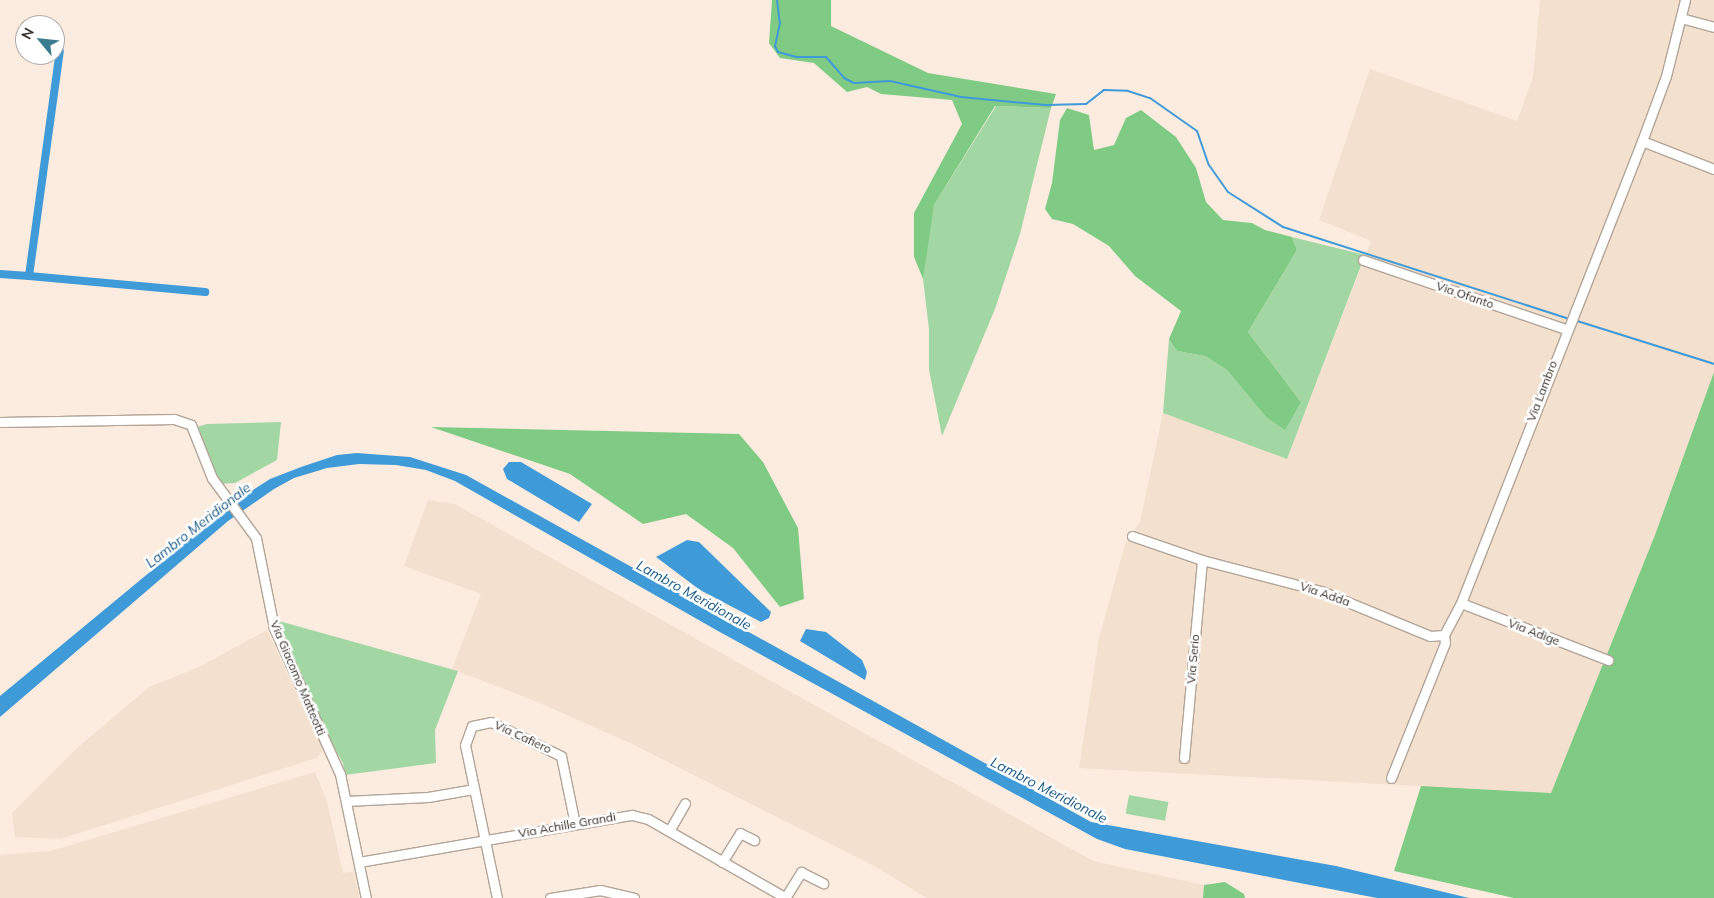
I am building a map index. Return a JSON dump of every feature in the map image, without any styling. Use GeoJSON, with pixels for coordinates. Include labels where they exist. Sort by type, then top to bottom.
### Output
{"type":"FeatureCollection","features":[{"type":"Feature","properties":{"kind":"street","name":"Via Lambro"},"geometry":{"type":"LineString","coordinates":[[1391,778],[1445,643],[1444,635],[1461,603],[1567,328],[1642,141],[1666,76],[1685,0]]}},
{"type":"Feature","properties":{"kind":"street"},"geometry":{"type":"LineString","coordinates":[[1681,18],[1714,26]]}},
{"type":"Feature","properties":{"kind":"street"},"geometry":{"type":"LineString","coordinates":[[1642,141],[1714,169]]}},
{"type":"Feature","properties":{"kind":"street","name":"Via Ofanto"},"geometry":{"type":"LineString","coordinates":[[1363,260],[1567,328]]}},
{"type":"Feature","properties":{"kind":"street","name":"Via Giacomo Matteotti"},"geometry":{"type":"LineString","coordinates":[[0,422],[183,420],[191,425],[212,478],[241,514],[256,538],[274,628],[335,761],[360,862],[366,898]]}},
{"type":"Feature","properties":{"kind":"street","name":"Via Adda"},"geometry":{"type":"LineString","coordinates":[[1132,536],[1202,560],[1321,591],[1426,634],[1444,635]]}},
{"type":"Feature","properties":{"kind":"street","name":"Via Serio"},"geometry":{"type":"LineString","coordinates":[[1184,758],[1202,560]]}},
{"type":"Feature","properties":{"kind":"street","name":"Via Adige"},"geometry":{"type":"LineString","coordinates":[[1461,603],[1608,660]]}},
{"type":"Feature","properties":{"kind":"street","name":"Via Cafiero"},"geometry":{"type":"LineString","coordinates":[[497,898],[465,739],[472,726],[491,722],[561,756],[575,824]]}},
{"type":"Feature","properties":{"kind":"street"},"geometry":{"type":"LineString","coordinates":[[346,801],[428,797],[474,789]]}},
{"type":"Feature","properties":{"kind":"street"},"geometry":{"type":"LineString","coordinates":[[669,831],[685,803]]}},
{"type":"Feature","properties":{"kind":"street","name":"Via Achille Grandi"},"geometry":{"type":"LineString","coordinates":[[360,862],[632,815],[669,831],[785,898]]}},
{"type":"Feature","properties":{"kind":"street"},"geometry":{"type":"LineString","coordinates":[[722,862],[740,833],[754,840]]}},
{"type":"Feature","properties":{"kind":"street"},"geometry":{"type":"LineString","coordinates":[[785,898],[801,872],[823,883]]}},
{"type":"Feature","properties":{"kind":"street"},"geometry":{"type":"LineString","coordinates":[[550,898],[600,890],[634,898]]}},
{"type":"Feature","properties":{"kind":"shaded area"},"geometry":{"type":"Polygon","coordinates":[[[1540,0],[1714,0],[1714,372],[1655,535],[1551,793],[1079,768],[1099,638],[1126,541],[1140,522],[1163,413],[1287,459],[1371,241],[1319,220],[1370,69],[1517,121],[1533,77],[1540,0]]]}},
{"type":"Feature","properties":{"kind":"shaded area"},"geometry":{"type":"Polygon","coordinates":[[[428,500],[455,504],[1093,861],[1204,885],[1203,898],[927,898],[876,867],[630,743],[535,701],[452,669],[481,594],[404,566],[428,500]]]}},
{"type":"Feature","properties":{"kind":"shaded area"},"geometry":{"type":"Polygon","coordinates":[[[267,630],[323,750],[317,758],[60,839],[15,837],[12,813],[76,749],[149,687],[199,667],[267,630]]]}},
{"type":"Feature","properties":{"kind":"shaded area"},"geometry":{"type":"Polygon","coordinates":[[[315,772],[327,801],[343,873],[354,871],[359,898],[0,898],[0,855],[51,851],[315,772]]]}},
{"type":"Feature","properties":{"kind":"green space"},"geometry":{"type":"Polygon","coordinates":[[[772,0],[831,0],[831,26],[928,73],[1056,94],[1051,108],[995,106],[934,205],[923,279],[914,257],[914,213],[962,124],[952,100],[881,94],[867,87],[847,92],[814,63],[780,58],[769,43],[772,0]]]}},
{"type":"Feature","properties":{"kind":"green space"},"geometry":{"type":"Polygon","coordinates":[[[996,106],[1051,108],[1020,234],[995,309],[942,436],[929,370],[929,329],[923,279],[926,243],[934,205],[996,106]]]}},
{"type":"Feature","properties":{"kind":"green space"},"geometry":{"type":"Polygon","coordinates":[[[1067,108],[1089,115],[1094,150],[1114,145],[1126,118],[1141,110],[1176,137],[1196,168],[1206,202],[1223,220],[1252,223],[1265,230],[1292,237],[1297,250],[1248,332],[1301,402],[1285,430],[1265,416],[1227,370],[1205,356],[1177,351],[1169,339],[1181,311],[1135,276],[1109,246],[1073,224],[1052,219],[1045,209],[1052,183],[1060,120],[1067,108]]]}},
{"type":"Feature","properties":{"kind":"green space"},"geometry":{"type":"Polygon","coordinates":[[[1292,237],[1365,255],[1287,459],[1163,413],[1169,339],[1177,351],[1205,356],[1227,370],[1265,416],[1301,402],[1248,332],[1297,250],[1292,237]]]}},
{"type":"Feature","properties":{"kind":"green space"},"geometry":{"type":"Polygon","coordinates":[[[1714,372],[1714,898],[1514,898],[1394,871],[1421,786],[1551,793],[1655,535],[1714,372]]]}},
{"type":"Feature","properties":{"kind":"green space"},"geometry":{"type":"Polygon","coordinates":[[[281,422],[277,460],[235,483],[219,484],[196,433],[197,427],[207,424],[281,422]]]}},
{"type":"Feature","properties":{"kind":"green space"},"geometry":{"type":"Polygon","coordinates":[[[431,427],[739,434],[763,462],[798,528],[804,599],[780,607],[733,548],[686,514],[643,524],[570,474],[431,427]]]}},
{"type":"Feature","properties":{"kind":"green space"},"geometry":{"type":"Polygon","coordinates":[[[279,621],[458,671],[435,730],[436,763],[345,775],[343,763],[314,712],[280,632],[279,621]]]}},
{"type":"Feature","properties":{"kind":"green space"},"geometry":{"type":"Polygon","coordinates":[[[1129,795],[1168,802],[1165,821],[1126,814],[1129,795]]]}},
{"type":"Feature","properties":{"kind":"green space"},"geometry":{"type":"Polygon","coordinates":[[[1225,882],[1244,894],[1245,898],[1203,898],[1204,885],[1225,882]]]}},
{"type":"Feature","properties":{"kind":"water"},"geometry":{"type":"Polygon","coordinates":[[[357,453],[410,457],[466,475],[1091,822],[1336,866],[1469,898],[1377,898],[1125,849],[1097,839],[718,631],[455,481],[426,470],[396,465],[359,464],[327,468],[294,478],[274,489],[228,521],[0,717],[0,696],[237,500],[270,479],[337,455],[357,453]]]}},
{"type":"Feature","properties":{"kind":"water"},"geometry":{"type":"Polygon","coordinates":[[[509,462],[521,462],[592,504],[579,522],[507,479],[503,469],[509,462]]]}},
{"type":"Feature","properties":{"kind":"water"},"geometry":{"type":"Polygon","coordinates":[[[687,540],[699,542],[771,612],[769,618],[761,622],[700,590],[656,557],[687,540]]]}},
{"type":"Feature","properties":{"kind":"water"},"geometry":{"type":"Polygon","coordinates":[[[806,629],[826,632],[862,660],[867,672],[865,680],[800,641],[806,629]]]}},
{"type":"Feature","properties":{"kind":"waterway"},"geometry":{"type":"LineString","coordinates":[[777,0],[780,23],[775,46],[778,52],[797,57],[826,57],[844,78],[854,83],[890,81],[961,97],[1046,105],[1086,104],[1104,90],[1128,91],[1150,98],[1197,131],[1209,165],[1228,192],[1283,227],[1569,319]]}},
{"type":"Feature","properties":{"kind":"waterway"},"geometry":{"type":"LineString","coordinates":[[0,274],[29,276],[58,65]]}},
{"type":"Feature","properties":{"kind":"waterway"},"geometry":{"type":"LineString","coordinates":[[29,276],[205,292]]}},
{"type":"Feature","properties":{"kind":"waterway"},"geometry":{"type":"LineString","coordinates":[[1574,320],[1714,364]]}},
{"type":"Feature","properties":{"kind":"water label","name":"Lambro Meridionale"},"geometry":{"type":"Point","coordinates":[198,525]}},
{"type":"Feature","properties":{"kind":"water label","name":"Lambro Meridionale"},"geometry":{"type":"Point","coordinates":[694,595]}},
{"type":"Feature","properties":{"kind":"water label","name":"Lambro Meridionale"},"geometry":{"type":"Point","coordinates":[1049,790]}}]}
